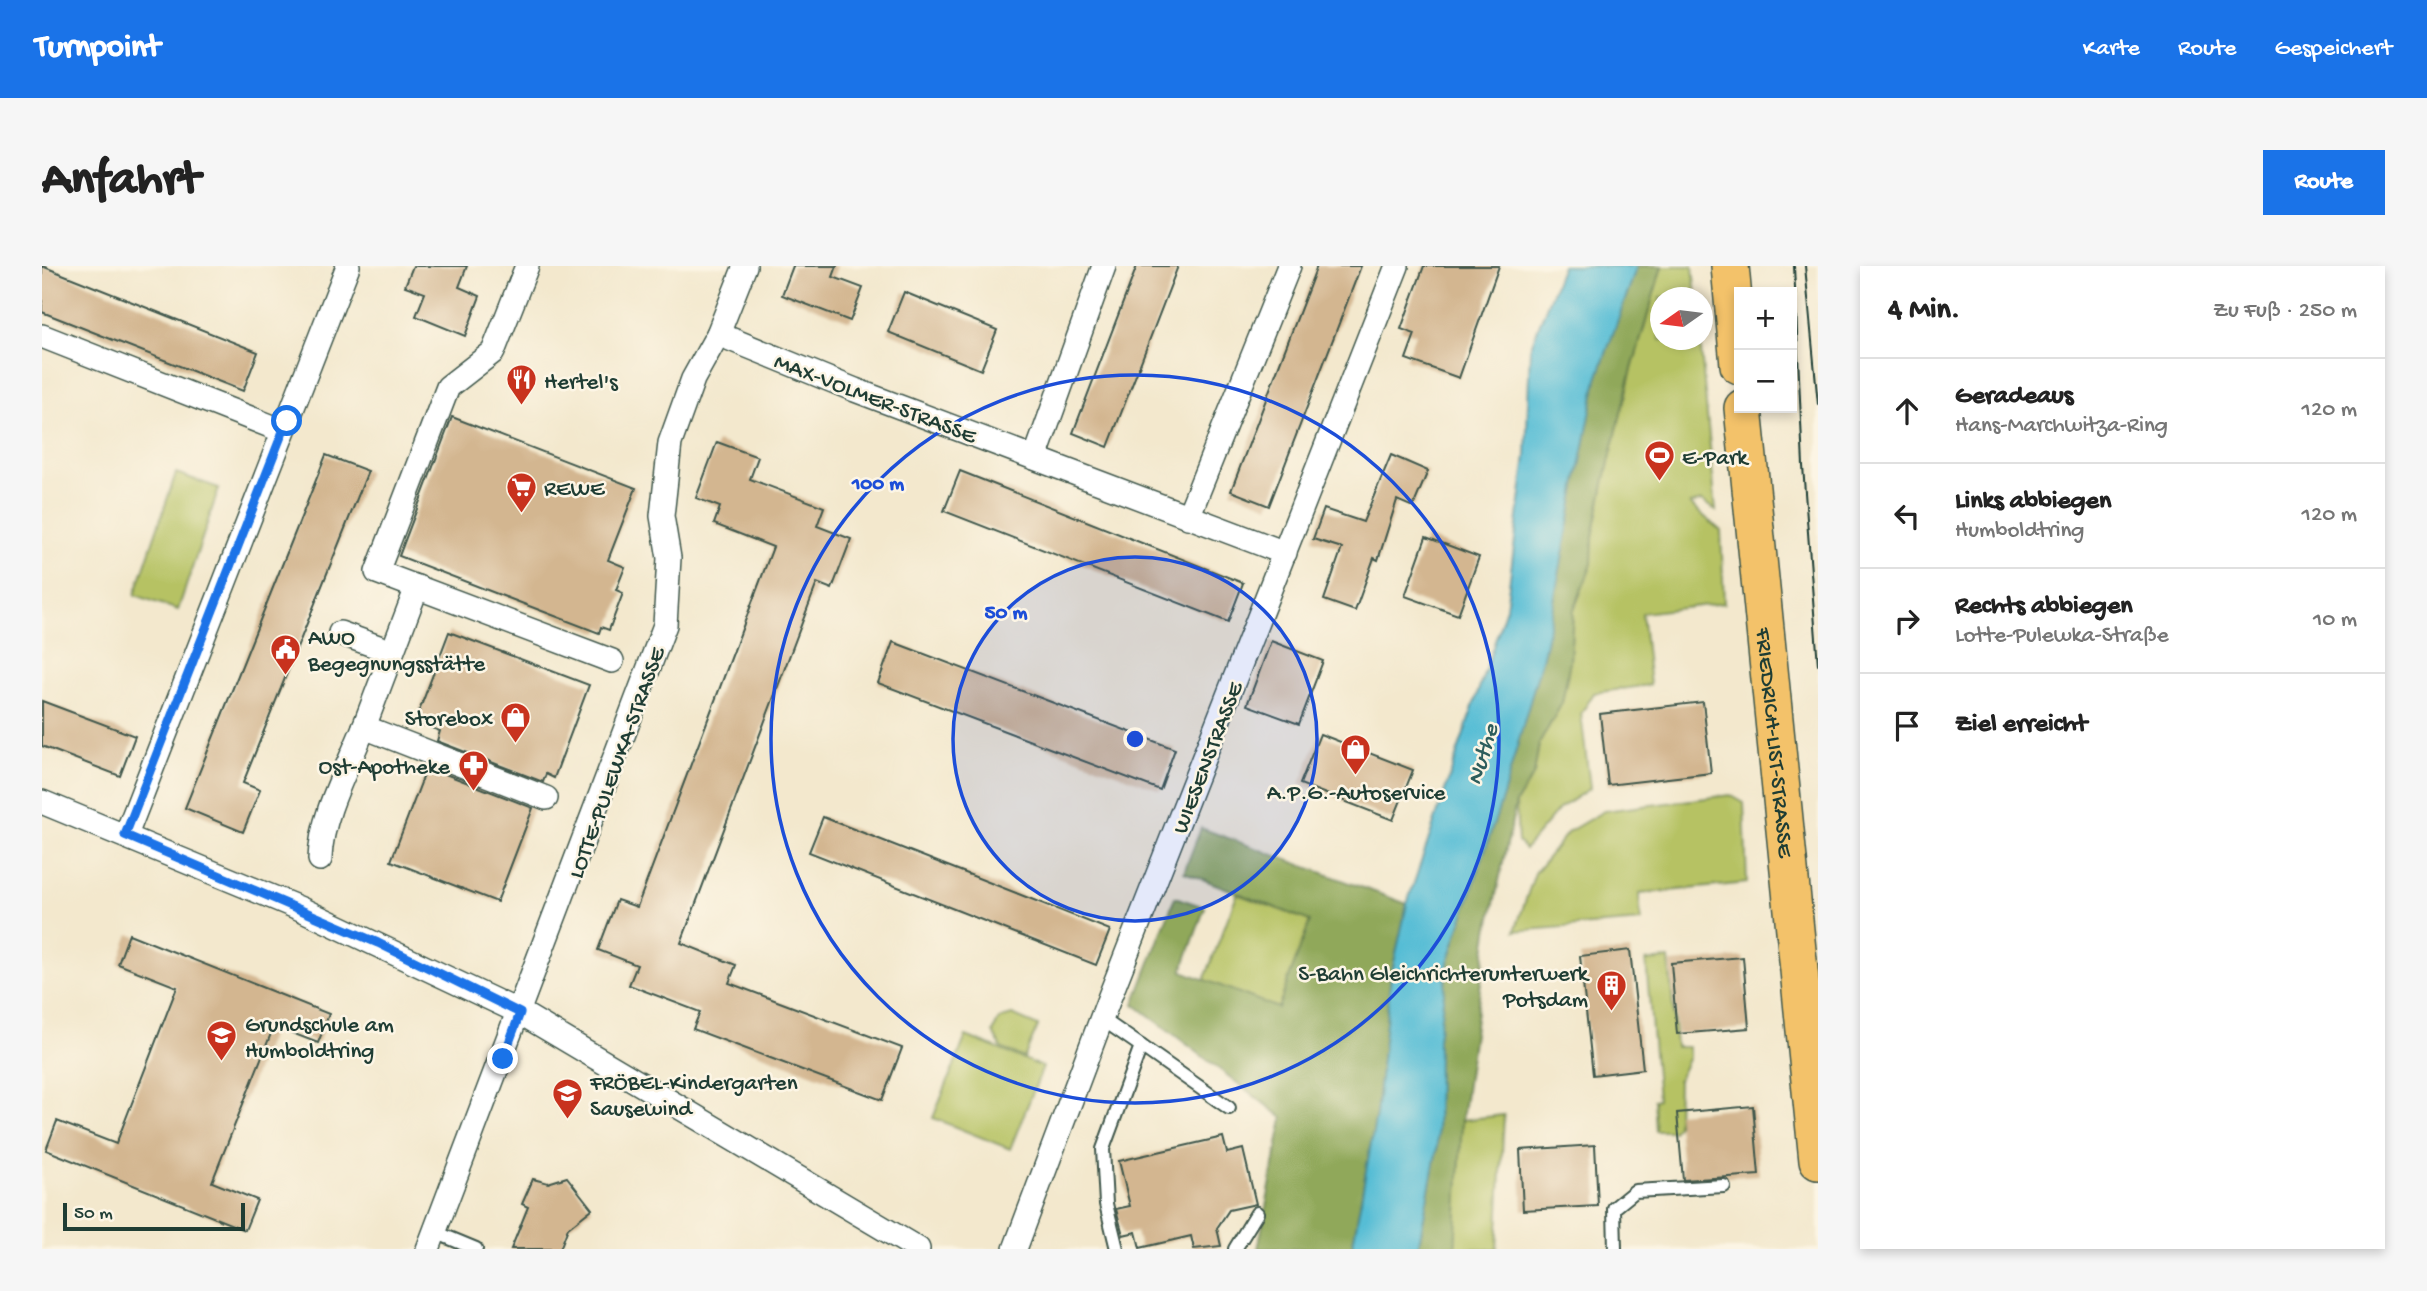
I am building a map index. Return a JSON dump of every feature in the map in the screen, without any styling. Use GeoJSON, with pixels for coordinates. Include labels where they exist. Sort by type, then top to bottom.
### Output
{"type":"FeatureCollection","features":[{"type":"Feature","properties":{"kind":"main road"},"geometry":{"type":"LineString","coordinates":[[1730,266],[1738,350]]}},
{"type":"Feature","properties":{"kind":"main road","name":"FRIEDRICH-LIST-STRASSE"},"geometry":{"type":"LineString","coordinates":[[1744,413],[1818,1161]]}},
{"type":"Feature","properties":{"kind":"street"},"geometry":{"type":"LineString","coordinates":[[125,835],[348,266]]}},
{"type":"Feature","properties":{"kind":"street"},"geometry":{"type":"LineString","coordinates":[[527,266],[493,352],[448,387],[377,572],[612,661]]}},
{"type":"Feature","properties":{"kind":"street","name":"LOTTE-PULEWKA-STRASSE"},"geometry":{"type":"LineString","coordinates":[[431,1241],[520,1013],[665,625],[669,558],[662,516],[670,443],[693,379],[718,334],[745,266]]}},
{"type":"Feature","properties":{"kind":"street"},"geometry":{"type":"LineString","coordinates":[[1035,458],[1104,266]]}},
{"type":"Feature","properties":{"kind":"street"},"geometry":{"type":"LineString","coordinates":[[1188,517],[1289,266]]}},
{"type":"Feature","properties":{"kind":"street","name":"WIESENSTRASSE"},"geometry":{"type":"LineString","coordinates":[[1015,1249],[1102,1019],[1397,266]]}},
{"type":"Feature","properties":{"kind":"street","name":"MAX-VOLMER-STRASSE"},"geometry":{"type":"LineString","coordinates":[[718,334],[1285,553]]}},
{"type":"Feature","properties":{"kind":"street"},"geometry":{"type":"LineString","coordinates":[[42,336],[283,431]]}},
{"type":"Feature","properties":{"kind":"street"},"geometry":{"type":"LineString","coordinates":[[320,859],[320,841],[328,816],[417,587]]}},
{"type":"Feature","properties":{"kind":"street"},"geometry":{"type":"LineString","coordinates":[[340,634],[392,652]]}},
{"type":"Feature","properties":{"kind":"street"},"geometry":{"type":"LineString","coordinates":[[364,727],[546,797]]}},
{"type":"Feature","properties":{"kind":"street"},"geometry":{"type":"LineString","coordinates":[[42,802],[378,943],[520,1013],[918,1249]]}},
{"type":"Feature","properties":{"kind":"lane"},"geometry":{"type":"LineString","coordinates":[[1102,1019],[1229,1108]]}},
{"type":"Feature","properties":{"kind":"lane"},"geometry":{"type":"LineString","coordinates":[[1117,1249],[1106,1204],[1103,1149],[1141,1046]]}},
{"type":"Feature","properties":{"kind":"lane"},"geometry":{"type":"LineString","coordinates":[[1615,1249],[1614,1209],[1635,1191],[1724,1186]]}},
{"type":"Feature","properties":{"kind":"lane"},"geometry":{"type":"LineString","coordinates":[[1236,1249],[1257,1213]]}},
{"type":"Feature","properties":{"kind":"lane"},"geometry":{"type":"LineString","coordinates":[[431,1241],[476,1249]]}},
{"type":"Feature","properties":{"kind":"green space"},"geometry":{"type":"Polygon","coordinates":[[[1637,266],[1662,266],[1656,287],[1650,287],[1650,307],[1630,376],[1593,536],[1592,564],[1573,612],[1570,661],[1562,703],[1539,744],[1534,774],[1516,803],[1488,931],[1462,1120],[1455,1249],[1418,1249],[1437,1148],[1438,1039],[1448,962],[1503,796],[1544,652],[1597,379],[1637,266]]]}},
{"type":"Feature","properties":{"kind":"green space"},"geometry":{"type":"Polygon","coordinates":[[[1662,266],[1693,266],[1695,287],[1656,287],[1662,266]]]}},
{"type":"Feature","properties":{"kind":"green space"},"geometry":{"type":"Polygon","coordinates":[[[1650,307],[1650,350],[1701,350],[1716,511],[1702,501],[1690,504],[1721,531],[1724,603],[1642,613],[1650,685],[1594,693],[1581,714],[1590,788],[1559,809],[1525,849],[1518,842],[1516,803],[1534,774],[1539,744],[1562,703],[1570,661],[1573,612],[1591,564],[1593,536],[1630,376],[1650,307]]]}},
{"type":"Feature","properties":{"kind":"green space"},"geometry":{"type":"Polygon","coordinates":[[[176,473],[219,488],[178,610],[135,595],[176,473]]]}},
{"type":"Feature","properties":{"kind":"green space"},"geometry":{"type":"Polygon","coordinates":[[[1730,795],[1744,803],[1747,883],[1639,894],[1641,921],[1515,931],[1535,873],[1568,832],[1604,811],[1730,795]]]}},
{"type":"Feature","properties":{"kind":"green space"},"geometry":{"type":"Polygon","coordinates":[[[1201,828],[1407,904],[1391,976],[1376,1115],[1352,1249],[1258,1249],[1283,1118],[1134,1004],[1175,897],[1205,907],[1182,971],[1278,1008],[1310,921],[1184,872],[1201,828]]]}},
{"type":"Feature","properties":{"kind":"green space"},"geometry":{"type":"Polygon","coordinates":[[[1237,894],[1310,921],[1278,1009],[1204,981],[1237,894]]]}},
{"type":"Feature","properties":{"kind":"green space"},"geometry":{"type":"Polygon","coordinates":[[[1669,959],[1676,1047],[1688,1047],[1689,1057],[1678,1080],[1677,1125],[1673,1131],[1656,1131],[1654,1100],[1658,1099],[1646,961],[1669,959]]]}},
{"type":"Feature","properties":{"kind":"green space"},"geometry":{"type":"Polygon","coordinates":[[[1012,1015],[1038,1026],[1024,1058],[1001,1048],[993,1032],[999,1019],[1012,1015]]]}},
{"type":"Feature","properties":{"kind":"green space"},"geometry":{"type":"Polygon","coordinates":[[[966,1036],[1043,1067],[1010,1149],[933,1118],[966,1036]]]}},
{"type":"Feature","properties":{"kind":"green space"},"geometry":{"type":"Polygon","coordinates":[[[1504,1115],[1497,1249],[1455,1249],[1462,1120],[1504,1115]]]}},
{"type":"Feature","properties":{"kind":"water","name":"Nuthe"},"geometry":{"type":"Polygon","coordinates":[[[1562,266],[1637,266],[1597,379],[1544,652],[1503,796],[1448,962],[1438,1039],[1437,1148],[1418,1248],[1352,1249],[1376,1115],[1391,976],[1407,904],[1506,608],[1526,456],[1530,349],[1562,266]]]}},
{"type":"Feature","properties":{"kind":"building"},"geometry":{"type":"Polygon","coordinates":[[[42,266],[258,352],[243,391],[42,312],[42,266]]]}},
{"type":"Feature","properties":{"kind":"building"},"geometry":{"type":"Polygon","coordinates":[[[413,266],[467,266],[459,287],[480,296],[465,336],[416,316],[425,293],[405,286],[413,266]]]}},
{"type":"Feature","properties":{"kind":"building"},"geometry":{"type":"Polygon","coordinates":[[[793,266],[837,266],[833,277],[863,288],[850,321],[782,295],[793,266]]]}},
{"type":"Feature","properties":{"kind":"building"},"geometry":{"type":"Polygon","coordinates":[[[1137,266],[1178,266],[1108,447],[1073,433],[1137,266]]]}},
{"type":"Feature","properties":{"kind":"building"},"geometry":{"type":"Polygon","coordinates":[[[1317,266],[1361,266],[1269,506],[1231,491],[1317,266]]]}},
{"type":"Feature","properties":{"kind":"building"},"geometry":{"type":"Polygon","coordinates":[[[1424,266],[1499,266],[1459,378],[1406,359],[1415,334],[1401,329],[1424,266]]]}},
{"type":"Feature","properties":{"kind":"building"},"geometry":{"type":"Polygon","coordinates":[[[904,292],[997,330],[981,370],[888,332],[904,292]]]}},
{"type":"Feature","properties":{"kind":"building","name":"REWE"},"geometry":{"type":"Polygon","coordinates":[[[452,417],[636,488],[608,560],[625,567],[616,590],[623,593],[609,630],[601,627],[599,633],[399,556],[452,417]]]}},
{"type":"Feature","properties":{"kind":"building"},"geometry":{"type":"Polygon","coordinates":[[[717,442],[758,457],[750,479],[824,507],[817,526],[851,539],[832,589],[817,583],[681,943],[736,965],[729,983],[902,1048],[882,1100],[693,1029],[700,1012],[629,985],[637,965],[598,950],[617,900],[637,907],[773,547],[714,524],[720,507],[696,498],[717,442]]]}},
{"type":"Feature","properties":{"kind":"building"},"geometry":{"type":"Polygon","coordinates":[[[326,455],[368,471],[243,783],[260,790],[243,832],[185,808],[326,455]]]}},
{"type":"Feature","properties":{"kind":"building"},"geometry":{"type":"Polygon","coordinates":[[[1391,455],[1428,471],[1413,507],[1397,500],[1378,560],[1374,558],[1355,611],[1324,600],[1342,548],[1313,539],[1324,509],[1363,522],[1391,455]]]}},
{"type":"Feature","properties":{"kind":"building"},"geometry":{"type":"Polygon","coordinates":[[[960,471],[1243,583],[1228,622],[944,511],[960,471]]]}},
{"type":"Feature","properties":{"kind":"building"},"geometry":{"type":"Polygon","coordinates":[[[1426,537],[1479,557],[1458,615],[1405,596],[1426,537]]]}},
{"type":"Feature","properties":{"kind":"building"},"geometry":{"type":"Polygon","coordinates":[[[449,632],[589,685],[554,778],[546,774],[543,782],[437,741],[440,731],[415,722],[449,632]]]}},
{"type":"Feature","properties":{"kind":"building"},"geometry":{"type":"Polygon","coordinates":[[[1271,641],[1323,661],[1299,724],[1247,705],[1271,641]]]}},
{"type":"Feature","properties":{"kind":"building"},"geometry":{"type":"Polygon","coordinates":[[[893,642],[1175,749],[1160,790],[878,683],[893,642]]]}},
{"type":"Feature","properties":{"kind":"building"},"geometry":{"type":"Polygon","coordinates":[[[42,701],[135,736],[120,776],[42,746],[42,701]]]}},
{"type":"Feature","properties":{"kind":"building"},"geometry":{"type":"Polygon","coordinates":[[[1703,702],[1711,773],[1608,785],[1600,714],[1703,702]]]}},
{"type":"Feature","properties":{"kind":"building","name":"A.P.G.-Autoservice"},"geometry":{"type":"Polygon","coordinates":[[[1320,734],[1413,770],[1393,820],[1300,784],[1320,734]]]}},
{"type":"Feature","properties":{"kind":"building"},"geometry":{"type":"Polygon","coordinates":[[[427,767],[533,808],[497,902],[391,861],[427,767]]]}},
{"type":"Feature","properties":{"kind":"building"},"geometry":{"type":"Polygon","coordinates":[[[823,817],[1110,930],[1096,965],[809,852],[823,817]]]}},
{"type":"Feature","properties":{"kind":"building"},"geometry":{"type":"Polygon","coordinates":[[[129,934],[329,1014],[318,1043],[274,1026],[212,1182],[257,1200],[245,1230],[46,1150],[57,1121],[116,1144],[177,987],[118,964],[129,934]]]}},
{"type":"Feature","properties":{"kind":"building","name":"S-Bahn Gleichrichterunterwerk Potsdam"},"geometry":{"type":"Polygon","coordinates":[[[1630,950],[1643,1069],[1593,1075],[1580,956],[1630,950]]]}},
{"type":"Feature","properties":{"kind":"building"},"geometry":{"type":"Polygon","coordinates":[[[1743,957],[1749,1028],[1677,1034],[1671,963],[1743,957]]]}},
{"type":"Feature","properties":{"kind":"building"},"geometry":{"type":"Polygon","coordinates":[[[1753,1106],[1759,1175],[1683,1180],[1677,1113],[1753,1106]]]}},
{"type":"Feature","properties":{"kind":"building"},"geometry":{"type":"Polygon","coordinates":[[[1223,1137],[1227,1153],[1243,1149],[1256,1204],[1229,1210],[1217,1228],[1221,1246],[1194,1249],[1191,1236],[1140,1248],[1136,1232],[1123,1235],[1116,1209],[1130,1206],[1119,1161],[1223,1137]]]}},
{"type":"Feature","properties":{"kind":"building"},"geometry":{"type":"Polygon","coordinates":[[[1595,1145],[1598,1206],[1523,1210],[1520,1150],[1595,1145]]]}},
{"type":"Feature","properties":{"kind":"building"},"geometry":{"type":"Polygon","coordinates":[[[567,1177],[592,1209],[568,1228],[560,1249],[511,1249],[528,1207],[522,1204],[533,1179],[548,1183],[567,1177]]]}},
{"type":"Feature","properties":{"kind":"tram line"},"geometry":{"type":"LineString","coordinates":[[1794,266],[1803,466],[1818,665]]}},
{"type":"Feature","properties":{"kind":"tram line"},"geometry":{"type":"LineString","coordinates":[[1805,266],[1818,405]]}},
{"type":"Feature","properties":{"kind":"place","name":"Hertel's"},"geometry":{"type":"Point","coordinates":[521,407]}},
{"type":"Feature","properties":{"kind":"place","name":"E-Park"},"geometry":{"type":"Point","coordinates":[1659,483]}},
{"type":"Feature","properties":{"kind":"place","name":"REWE"},"geometry":{"type":"Point","coordinates":[521,514]}},
{"type":"Feature","properties":{"kind":"place","name":"AWO Begegnungsstätte"},"geometry":{"type":"Point","coordinates":[285,676]}},
{"type":"Feature","properties":{"kind":"place","name":"Storebox"},"geometry":{"type":"Point","coordinates":[516,744]}},
{"type":"Feature","properties":{"kind":"place","name":"A.P.G.-Autoservice"},"geometry":{"type":"Point","coordinates":[1356,777]}},
{"type":"Feature","properties":{"kind":"place","name":"Ost-Apotheke"},"geometry":{"type":"Point","coordinates":[473,792]}},
{"type":"Feature","properties":{"kind":"place","name":"S-Bahn Gleichrichterunterwerk Potsdam"},"geometry":{"type":"Point","coordinates":[1611,1012]}},
{"type":"Feature","properties":{"kind":"place","name":"Grundschule am Humboldtring"},"geometry":{"type":"Point","coordinates":[222,1063]}},
{"type":"Feature","properties":{"kind":"place","name":"FRÖBEL-Kindergarten Sausewind"},"geometry":{"type":"Point","coordinates":[567,1121]}},
{"type":"Feature","properties":{"kind":"route"},"geometry":{"type":"LineString","coordinates":[[287,421],[125,835],[378,943],[520,1013],[503,1059]]}}]}
